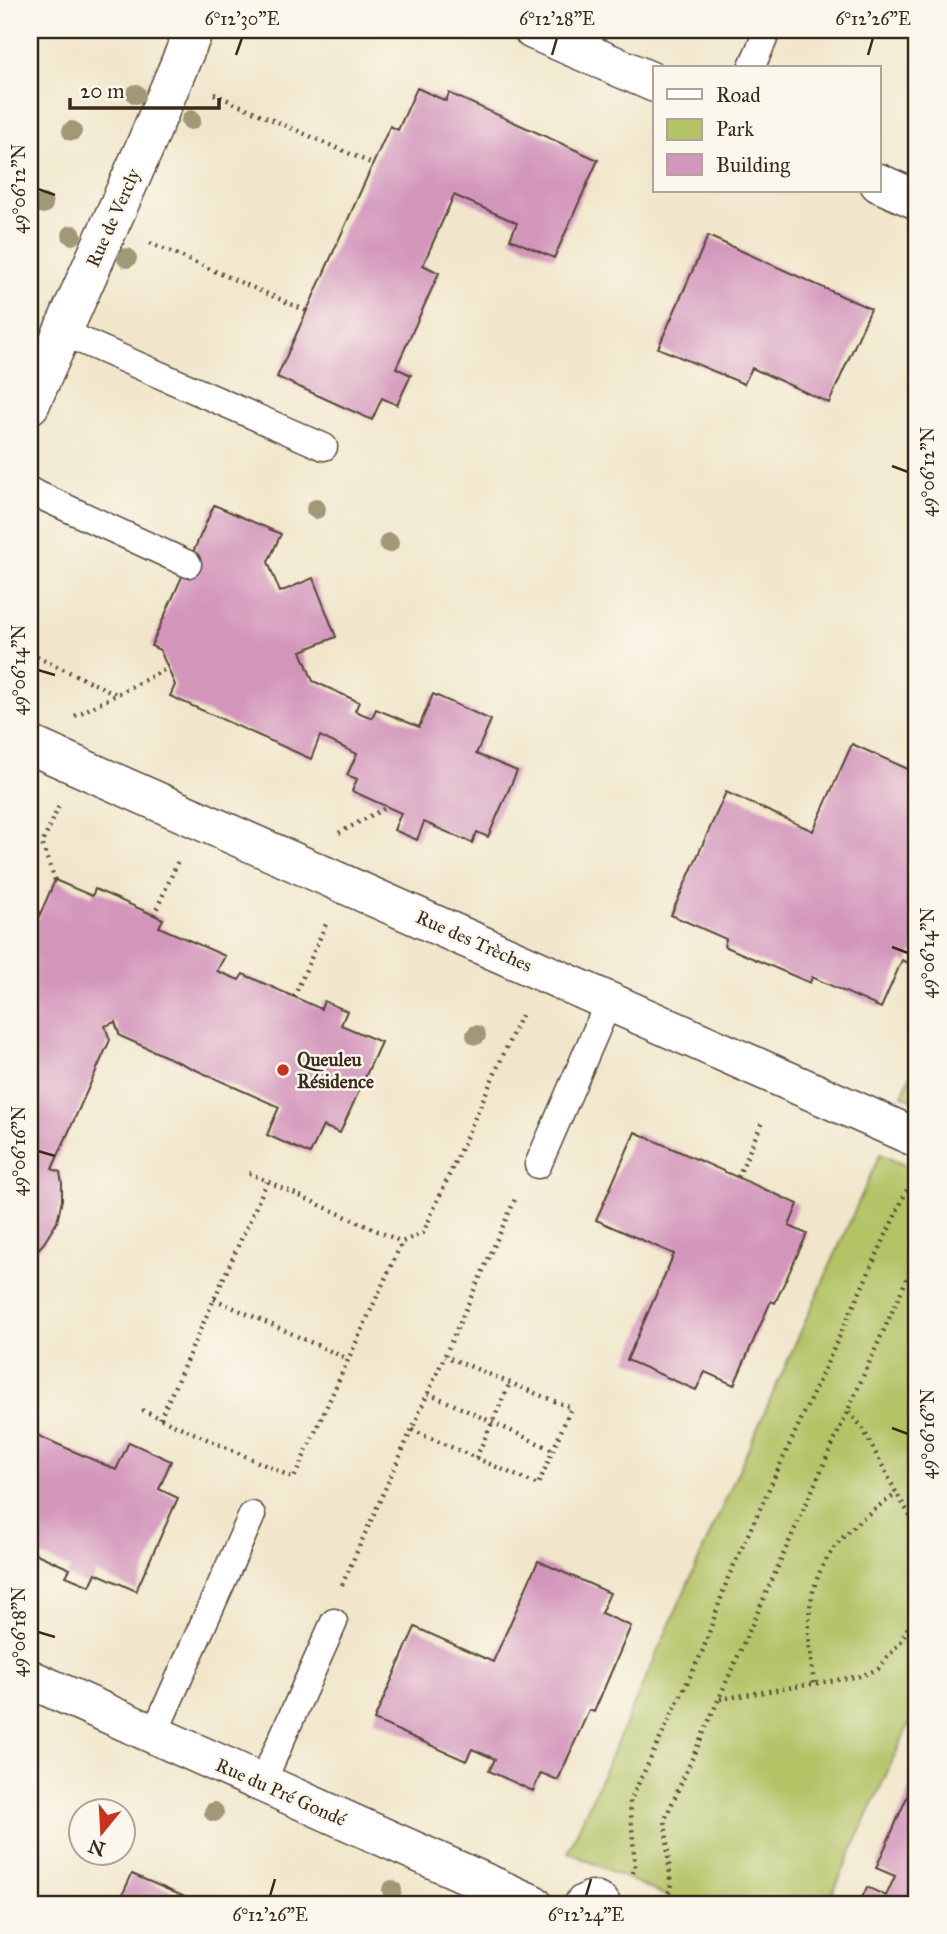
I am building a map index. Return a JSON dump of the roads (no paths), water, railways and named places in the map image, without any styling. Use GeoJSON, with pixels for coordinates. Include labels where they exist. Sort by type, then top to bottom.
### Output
{"type":"FeatureCollection","features":[{"type":"Feature","properties":{"kind":"street","name":"Rue de Vercly"},"geometry":{"type":"LineString","coordinates":[[30,405],[194,30]]}},
{"type":"Feature","properties":{"kind":"street"},"geometry":{"type":"LineString","coordinates":[[533,30],[653,82]]}},
{"type":"Feature","properties":{"kind":"street"},"geometry":{"type":"LineString","coordinates":[[880,183],[917,200]]}},
{"type":"Feature","properties":{"kind":"street","name":"Rue des Trèches"},"geometry":{"type":"LineString","coordinates":[[54,755],[783,1078],[916,1156]]}},
{"type":"Feature","properties":{"kind":"street","name":"Rue du Pré Gondé"},"geometry":{"type":"LineString","coordinates":[[30,1679],[533,1904]]}},
{"type":"Feature","properties":{"kind":"street"},"geometry":{"type":"LineString","coordinates":[[584,1904],[592,1900],[601,1904]]}},
{"type":"Feature","properties":{"kind":"lane"},"geometry":{"type":"LineString","coordinates":[[752,66],[768,30]]}},
{"type":"Feature","properties":{"kind":"lane"},"geometry":{"type":"LineString","coordinates":[[62,332],[324,447]]}},
{"type":"Feature","properties":{"kind":"lane"},"geometry":{"type":"LineString","coordinates":[[30,491],[188,564]]}},
{"type":"Feature","properties":{"kind":"lane"},"geometry":{"type":"LineString","coordinates":[[538,1165],[609,1001]]}},
{"type":"Feature","properties":{"kind":"lane"},"geometry":{"type":"LineString","coordinates":[[154,1734],[251,1515]]}},
{"type":"Feature","properties":{"kind":"lane"},"geometry":{"type":"LineString","coordinates":[[262,1783],[334,1622]]}},
{"type":"Feature","properties":{"kind":"place","name":"Queuleu Résidence"},"geometry":{"type":"Point","coordinates":[283,1070]}}]}
